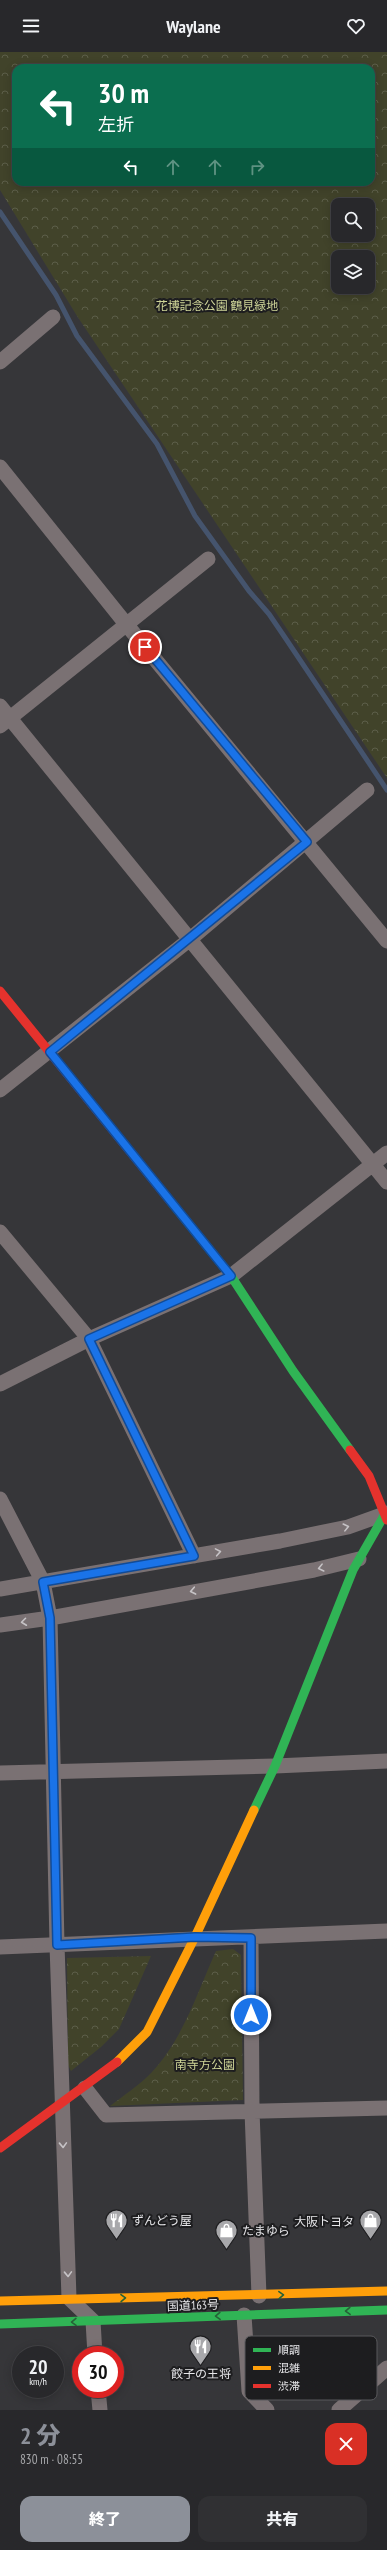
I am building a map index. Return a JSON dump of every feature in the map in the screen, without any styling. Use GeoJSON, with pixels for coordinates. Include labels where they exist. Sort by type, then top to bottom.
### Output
{"type":"FeatureCollection","features":[{"type":"Feature","properties":{"kind":"main road"},"geometry":{"type":"LineString","coordinates":[[0,991],[231,1276],[293,1371],[369,1476],[386,1516],[359,1559],[275,1766],[195,1937],[147,2032],[111,2068],[62,2106],[1,2147]]}},
{"type":"Feature","properties":{"kind":"main road","name":"国道163号"},"geometry":{"type":"LineString","coordinates":[[0,2301],[69,2298],[259,2296],[387,2291]]}},
{"type":"Feature","properties":{"kind":"main road","name":"国道163号"},"geometry":{"type":"LineString","coordinates":[[0,2324],[387,2310]]}},
{"type":"Feature","properties":{"kind":"street"},"geometry":{"type":"LineString","coordinates":[[0,362],[53,318]]}},
{"type":"Feature","properties":{"kind":"street"},"geometry":{"type":"LineString","coordinates":[[0,467],[126,624],[387,941]]}},
{"type":"Feature","properties":{"kind":"street"},"geometry":{"type":"LineString","coordinates":[[5,722],[208,558]]}},
{"type":"Feature","properties":{"kind":"street"},"geometry":{"type":"LineString","coordinates":[[0,706],[5,722],[190,940],[387,1182]]}},
{"type":"Feature","properties":{"kind":"street"},"geometry":{"type":"LineString","coordinates":[[0,1090],[190,940],[367,790]]}},
{"type":"Feature","properties":{"kind":"street"},"geometry":{"type":"LineString","coordinates":[[0,1384],[89,1339],[231,1276],[387,1153]]}},
{"type":"Feature","properties":{"kind":"street"},"geometry":{"type":"LineString","coordinates":[[0,1232],[89,1339],[194,1556]]}},
{"type":"Feature","properties":{"kind":"street"},"geometry":{"type":"LineString","coordinates":[[0,1499],[43,1582],[50,1618],[57,1945],[69,2298],[93,2321],[94,2346]]}},
{"type":"Feature","properties":{"kind":"street"},"geometry":{"type":"LineString","coordinates":[[0,1589],[194,1556],[348,1527],[386,1516]]}},
{"type":"Feature","properties":{"kind":"street"},"geometry":{"type":"LineString","coordinates":[[0,1625],[50,1618],[314,1570],[359,1559]]}},
{"type":"Feature","properties":{"kind":"street"},"geometry":{"type":"LineString","coordinates":[[0,1773],[53,1773],[387,1761]]}},
{"type":"Feature","properties":{"kind":"street"},"geometry":{"type":"LineString","coordinates":[[0,1947],[195,1937],[251,1938],[387,1931]]}},
{"type":"Feature","properties":{"kind":"street"},"geometry":{"type":"LineString","coordinates":[[251,1938],[252,2111],[259,2296]]}},
{"type":"Feature","properties":{"kind":"street"},"geometry":{"type":"LineString","coordinates":[[85,2088],[106,2115],[387,2108]]}},
{"type":"Feature","properties":{"kind":"street"},"geometry":{"type":"LineString","coordinates":[[244,2315],[245,2336]]}},
{"type":"Feature","properties":{"kind":"street"},"geometry":{"type":"LineString","coordinates":[[377,2377],[387,2368]]}},
{"type":"Feature","properties":{"kind":"street"},"geometry":{"type":"LineString","coordinates":[[99,2398],[100,2410]]}},
{"type":"Feature","properties":{"kind":"street"},"geometry":{"type":"LineString","coordinates":[[258,2400],[267,2410]]}},
{"type":"Feature","properties":{"kind":"street"},"geometry":{"type":"LineString","coordinates":[[339,2410],[350,2400]]}},
{"type":"Feature","properties":{"kind":"green space","name":"花博記念公園 鶴見緑地"},"geometry":{"type":"Polygon","coordinates":[[[0,52],[387,52],[387,778],[77,316],[0,190],[0,52]]]}},
{"type":"Feature","properties":{"kind":"green space","name":"南寺方公園"},"geometry":{"type":"Polygon","coordinates":[[[233,1949],[241,1955],[243,2100],[110,2106],[132,2090],[152,2072],[163,2059],[173,2045],[189,2014],[216,1951],[233,1949]]]}},
{"type":"Feature","properties":{"kind":"green space"},"geometry":{"type":"Polygon","coordinates":[[[151,1956],[119,2029],[101,2047],[71,2071],[68,2065],[67,1958],[151,1956]]]}},
{"type":"Feature","properties":{"kind":"waterway"},"geometry":{"type":"LineString","coordinates":[[0,212],[56,295],[77,336],[157,444],[195,516],[249,591],[269,614],[387,790]]}},
{"type":"Feature","properties":{"kind":"traffic: fast"},"geometry":{"type":"LineString","coordinates":[[171,1202],[231,1276],[293,1371],[350,1450]]}},
{"type":"Feature","properties":{"kind":"traffic: fast"},"geometry":{"type":"LineString","coordinates":[[254,1810],[275,1766],[353,1570],[385,1514]]}},
{"type":"Feature","properties":{"kind":"traffic: fast"},"geometry":{"type":"LineString","coordinates":[[0,2324],[387,2310]]}},
{"type":"Feature","properties":{"kind":"traffic: slow"},"geometry":{"type":"LineString","coordinates":[[117,2062],[147,2032],[195,1937],[254,1810]]}},
{"type":"Feature","properties":{"kind":"traffic: slow"},"geometry":{"type":"LineString","coordinates":[[0,2301],[387,2291]]}},
{"type":"Feature","properties":{"kind":"traffic: jam"},"geometry":{"type":"LineString","coordinates":[[0,991],[171,1202]]}},
{"type":"Feature","properties":{"kind":"traffic: jam"},"geometry":{"type":"LineString","coordinates":[[350,1450],[369,1476],[387,1520]]}},
{"type":"Feature","properties":{"kind":"traffic: jam"},"geometry":{"type":"LineString","coordinates":[[0,2148],[117,2062]]}},
{"type":"Feature","properties":{"kind":"place","name":"ずんどう屋"},"geometry":{"type":"Point","coordinates":[116,2240]}},
{"type":"Feature","properties":{"kind":"place","name":"大阪トヨタ"},"geometry":{"type":"Point","coordinates":[370,2240]}},
{"type":"Feature","properties":{"kind":"place","name":"たまゆら"},"geometry":{"type":"Point","coordinates":[226,2250]}},
{"type":"Feature","properties":{"kind":"place","name":"餃子の王将"},"geometry":{"type":"Point","coordinates":[201,2366]}},
{"type":"Feature","properties":{"kind":"route"},"geometry":{"type":"LineString","coordinates":[[145,647],[307,842],[190,940],[124,990],[50,1052],[231,1276],[89,1339],[194,1556],[43,1582],[50,1618],[57,1945],[195,1937],[251,1938],[251,2015]]}}]}
